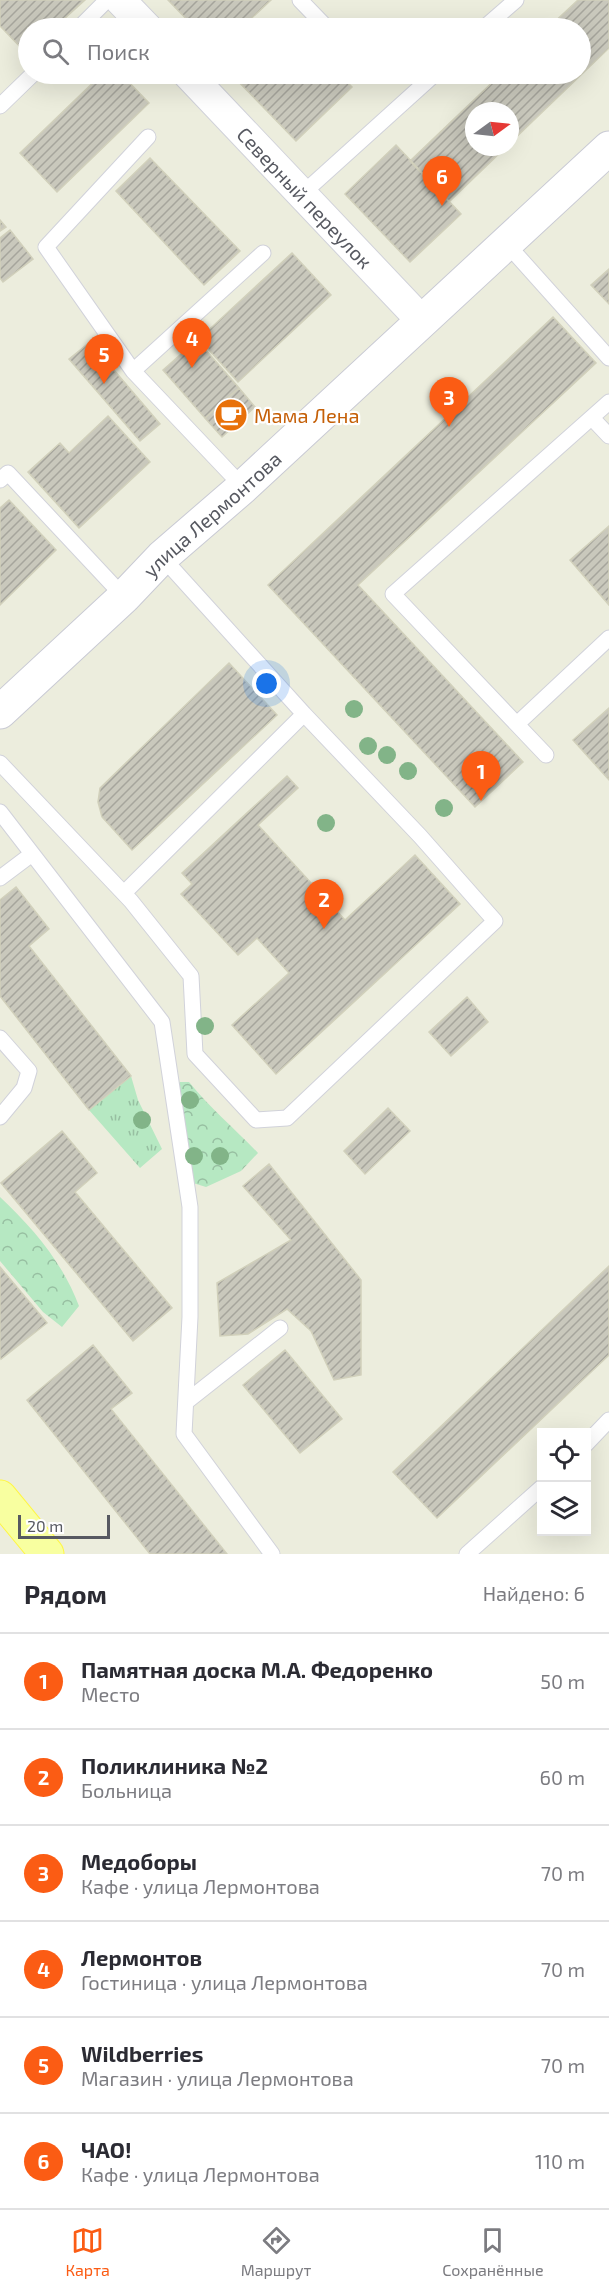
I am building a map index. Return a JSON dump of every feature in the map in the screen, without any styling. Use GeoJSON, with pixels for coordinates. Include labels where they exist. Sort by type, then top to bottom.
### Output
{"type":"FeatureCollection","features":[{"type":"Feature","properties":{"kind":"main road","name":"улица Лермонтова"},"geometry":{"type":"LineString","coordinates":[[0,712],[124,597],[162,557],[243,487],[609,148]]}},
{"type":"Feature","properties":{"kind":"main road"},"geometry":{"type":"LineString","coordinates":[[0,1497],[47,1554]]}},
{"type":"Feature","properties":{"kind":"street"},"geometry":{"type":"LineString","coordinates":[[120,0],[137,18]]}},
{"type":"Feature","properties":{"kind":"street","name":"Северный переулок"},"geometry":{"type":"LineString","coordinates":[[197,84],[422,321]]}},
{"type":"Feature","properties":{"kind":"lane"},"geometry":{"type":"LineString","coordinates":[[88,18],[107,0]]}},
{"type":"Feature","properties":{"kind":"lane"},"geometry":{"type":"LineString","coordinates":[[300,0],[317,18]]}},
{"type":"Feature","properties":{"kind":"lane"},"geometry":{"type":"LineString","coordinates":[[495,18],[516,0]]}},
{"type":"Feature","properties":{"kind":"lane"},"geometry":{"type":"LineString","coordinates":[[0,106],[23,84]]}},
{"type":"Feature","properties":{"kind":"lane"},"geometry":{"type":"LineString","coordinates":[[301,195],[424,84]]}},
{"type":"Feature","properties":{"kind":"lane"},"geometry":{"type":"LineString","coordinates":[[148,137],[46,247],[133,370],[243,487]]}},
{"type":"Feature","properties":{"kind":"lane"},"geometry":{"type":"LineString","coordinates":[[506,243],[609,358]]}},
{"type":"Feature","properties":{"kind":"lane"},"geometry":{"type":"LineString","coordinates":[[133,370],[263,253]]}},
{"type":"Feature","properties":{"kind":"lane"},"geometry":{"type":"LineString","coordinates":[[546,755],[393,594],[609,402]]}},
{"type":"Feature","properties":{"kind":"lane"},"geometry":{"type":"LineString","coordinates":[[592,418],[609,436]]}},
{"type":"Feature","properties":{"kind":"lane"},"geometry":{"type":"LineString","coordinates":[[0,480],[8,472],[124,597]]}},
{"type":"Feature","properties":{"kind":"lane"},"geometry":{"type":"LineString","coordinates":[[0,763],[124,893],[191,976],[195,1054],[256,1120],[287,1118],[495,921],[420,836],[304,714],[162,557]]}},
{"type":"Feature","properties":{"kind":"lane"},"geometry":{"type":"LineString","coordinates":[[518,724],[609,638]]}},
{"type":"Feature","properties":{"kind":"lane"},"geometry":{"type":"LineString","coordinates":[[124,893],[304,714]]}},
{"type":"Feature","properties":{"kind":"lane"},"geometry":{"type":"LineString","coordinates":[[0,812],[162,1022],[190,1207],[184,1434],[272,1554]]}},
{"type":"Feature","properties":{"kind":"lane"},"geometry":{"type":"LineString","coordinates":[[0,878],[32,854]]}},
{"type":"Feature","properties":{"kind":"lane"},"geometry":{"type":"LineString","coordinates":[[0,1038],[29,1071],[24,1088],[0,1117]]}},
{"type":"Feature","properties":{"kind":"lane"},"geometry":{"type":"LineString","coordinates":[[186,1402],[280,1328]]}},
{"type":"Feature","properties":{"kind":"lane"},"geometry":{"type":"LineString","coordinates":[[591,1439],[609,1420]]}},
{"type":"Feature","properties":{"kind":"lane"},"geometry":{"type":"LineString","coordinates":[[466,1554],[537,1491]]}},
{"type":"Feature","properties":{"kind":"green space"},"geometry":{"type":"Polygon","coordinates":[[[131,1076],[138,1100],[162,1149],[140,1168],[89,1110],[131,1076]]]}},
{"type":"Feature","properties":{"kind":"green space"},"geometry":{"type":"Polygon","coordinates":[[[180,1082],[189,1082],[258,1153],[241,1171],[206,1187],[193,1183],[176,1087],[180,1082]]]}},
{"type":"Feature","properties":{"kind":"green space"},"geometry":{"type":"Polygon","coordinates":[[[0,1197],[46,1247],[65,1275],[79,1306],[62,1327],[43,1312],[0,1261],[0,1197]]]}},
{"type":"Feature","properties":{"kind":"building"},"geometry":{"type":"Polygon","coordinates":[[[0,0],[85,0],[65,18],[18,18],[18,45],[0,26],[0,0]]]}},
{"type":"Feature","properties":{"kind":"building"},"geometry":{"type":"Polygon","coordinates":[[[168,0],[271,0],[252,18],[185,18],[168,0]]]}},
{"type":"Feature","properties":{"kind":"building"},"geometry":{"type":"Polygon","coordinates":[[[578,0],[609,0],[609,48],[591,65],[591,18],[559,18],[578,0]]]}},
{"type":"Feature","properties":{"kind":"building"},"geometry":{"type":"Polygon","coordinates":[[[92,84],[131,84],[149,103],[57,192],[20,153],[92,84]]]}},
{"type":"Feature","properties":{"kind":"building"},"geometry":{"type":"Polygon","coordinates":[[[241,84],[349,84],[352,87],[296,141],[241,84]]]}},
{"type":"Feature","properties":{"kind":"building"},"geometry":{"type":"Polygon","coordinates":[[[491,84],[571,84],[519,134],[519,102],[472,102],[491,84]]]}},
{"type":"Feature","properties":{"kind":"building"},"geometry":{"type":"Polygon","coordinates":[[[465,108],[465,156],[497,156],[449,202],[410,161],[465,108]]]}},
{"type":"Feature","properties":{"kind":"building"},"geometry":{"type":"Polygon","coordinates":[[[396,145],[461,214],[410,262],[345,194],[396,145]]]}},
{"type":"Feature","properties":{"kind":"building"},"geometry":{"type":"Polygon","coordinates":[[[150,158],[240,251],[204,285],[116,191],[150,158]]]}},
{"type":"Feature","properties":{"kind":"building"},"geometry":{"type":"Polygon","coordinates":[[[0,220],[6,227],[0,231],[0,220]]]}},
{"type":"Feature","properties":{"kind":"building"},"geometry":{"type":"Polygon","coordinates":[[[10,230],[33,259],[3,282],[0,278],[0,238],[10,230]]]}},
{"type":"Feature","properties":{"kind":"building"},"geometry":{"type":"Polygon","coordinates":[[[292,253],[331,295],[238,382],[199,339],[292,253]]]}},
{"type":"Feature","properties":{"kind":"building"},"geometry":{"type":"Polygon","coordinates":[[[609,269],[609,304],[591,285],[609,269]]]}},
{"type":"Feature","properties":{"kind":"building"},"geometry":{"type":"Polygon","coordinates":[[[553,317],[596,363],[358,585],[523,762],[475,807],[268,585],[553,317]]]}},
{"type":"Feature","properties":{"kind":"building"},"geometry":{"type":"Polygon","coordinates":[[[197,340],[239,388],[205,418],[163,370],[197,340]]]}},
{"type":"Feature","properties":{"kind":"building"},"geometry":{"type":"Polygon","coordinates":[[[90,342],[160,424],[140,441],[69,359],[90,342]]]}},
{"type":"Feature","properties":{"kind":"building"},"geometry":{"type":"Polygon","coordinates":[[[239,388],[255,407],[222,437],[205,418],[239,388]]]}},
{"type":"Feature","properties":{"kind":"building"},"geometry":{"type":"Polygon","coordinates":[[[108,416],[150,462],[79,528],[28,472],[60,443],[69,453],[108,416]]]}},
{"type":"Feature","properties":{"kind":"building"},"geometry":{"type":"Polygon","coordinates":[[[9,500],[56,550],[0,605],[0,508],[9,500]]]}},
{"type":"Feature","properties":{"kind":"building"},"geometry":{"type":"Polygon","coordinates":[[[609,526],[609,605],[570,560],[609,526]]]}},
{"type":"Feature","properties":{"kind":"building"},"geometry":{"type":"Polygon","coordinates":[[[229,663],[277,715],[132,850],[102,817],[98,802],[100,788],[229,663]]]}},
{"type":"Feature","properties":{"kind":"building"},"geometry":{"type":"Polygon","coordinates":[[[609,708],[609,780],[573,740],[609,708]]]}},
{"type":"Feature","properties":{"kind":"building"},"geometry":{"type":"Polygon","coordinates":[[[287,776],[298,788],[258,825],[345,920],[415,855],[460,904],[276,1074],[232,1025],[289,973],[257,938],[238,955],[181,894],[192,884],[182,873],[287,776]]]}},
{"type":"Feature","properties":{"kind":"building"},"geometry":{"type":"Polygon","coordinates":[[[16,887],[49,929],[29,946],[131,1076],[89,1110],[0,996],[0,900],[16,887]]]}},
{"type":"Feature","properties":{"kind":"building"},"geometry":{"type":"Polygon","coordinates":[[[467,997],[488,1022],[451,1056],[429,1032],[467,997]]]}},
{"type":"Feature","properties":{"kind":"building"},"geometry":{"type":"Polygon","coordinates":[[[388,1108],[410,1131],[365,1174],[344,1151],[388,1108]]]}},
{"type":"Feature","properties":{"kind":"building"},"geometry":{"type":"Polygon","coordinates":[[[62,1131],[97,1173],[75,1192],[172,1308],[133,1341],[1,1183],[62,1131]]]}},
{"type":"Feature","properties":{"kind":"building"},"geometry":{"type":"Polygon","coordinates":[[[269,1164],[361,1280],[361,1375],[334,1380],[311,1331],[287,1309],[248,1334],[220,1336],[217,1283],[291,1240],[243,1186],[269,1164]]]}},
{"type":"Feature","properties":{"kind":"building"},"geometry":{"type":"Polygon","coordinates":[[[609,1266],[609,1355],[437,1518],[393,1472],[609,1266]]]}},
{"type":"Feature","properties":{"kind":"building"},"geometry":{"type":"Polygon","coordinates":[[[0,1267],[47,1323],[1,1359],[0,1357],[0,1267]]]}},
{"type":"Feature","properties":{"kind":"building"},"geometry":{"type":"Polygon","coordinates":[[[93,1345],[132,1393],[111,1409],[227,1554],[150,1554],[27,1400],[93,1345]]]}},
{"type":"Feature","properties":{"kind":"building"},"geometry":{"type":"Polygon","coordinates":[[[285,1350],[342,1419],[300,1453],[243,1385],[285,1350]]]}},
{"type":"Feature","properties":{"kind":"place","name":"ЧАО!"},"geometry":{"type":"Point","coordinates":[442,206]}},
{"type":"Feature","properties":{"kind":"place","name":"Лермонтов"},"geometry":{"type":"Point","coordinates":[192,368]}},
{"type":"Feature","properties":{"kind":"place","name":"Wildberries"},"geometry":{"type":"Point","coordinates":[104,384]}},
{"type":"Feature","properties":{"kind":"place","name":"Мама Лена"},"geometry":{"type":"Point","coordinates":[231,415]}},
{"type":"Feature","properties":{"kind":"place","name":"Медоборы"},"geometry":{"type":"Point","coordinates":[449,427]}},
{"type":"Feature","properties":{"kind":"place","name":"Памятная доска М.А. Федоренко"},"geometry":{"type":"Point","coordinates":[481,801]}},
{"type":"Feature","properties":{"kind":"place","name":"Поликлиника №2"},"geometry":{"type":"Point","coordinates":[324,929]}}]}
